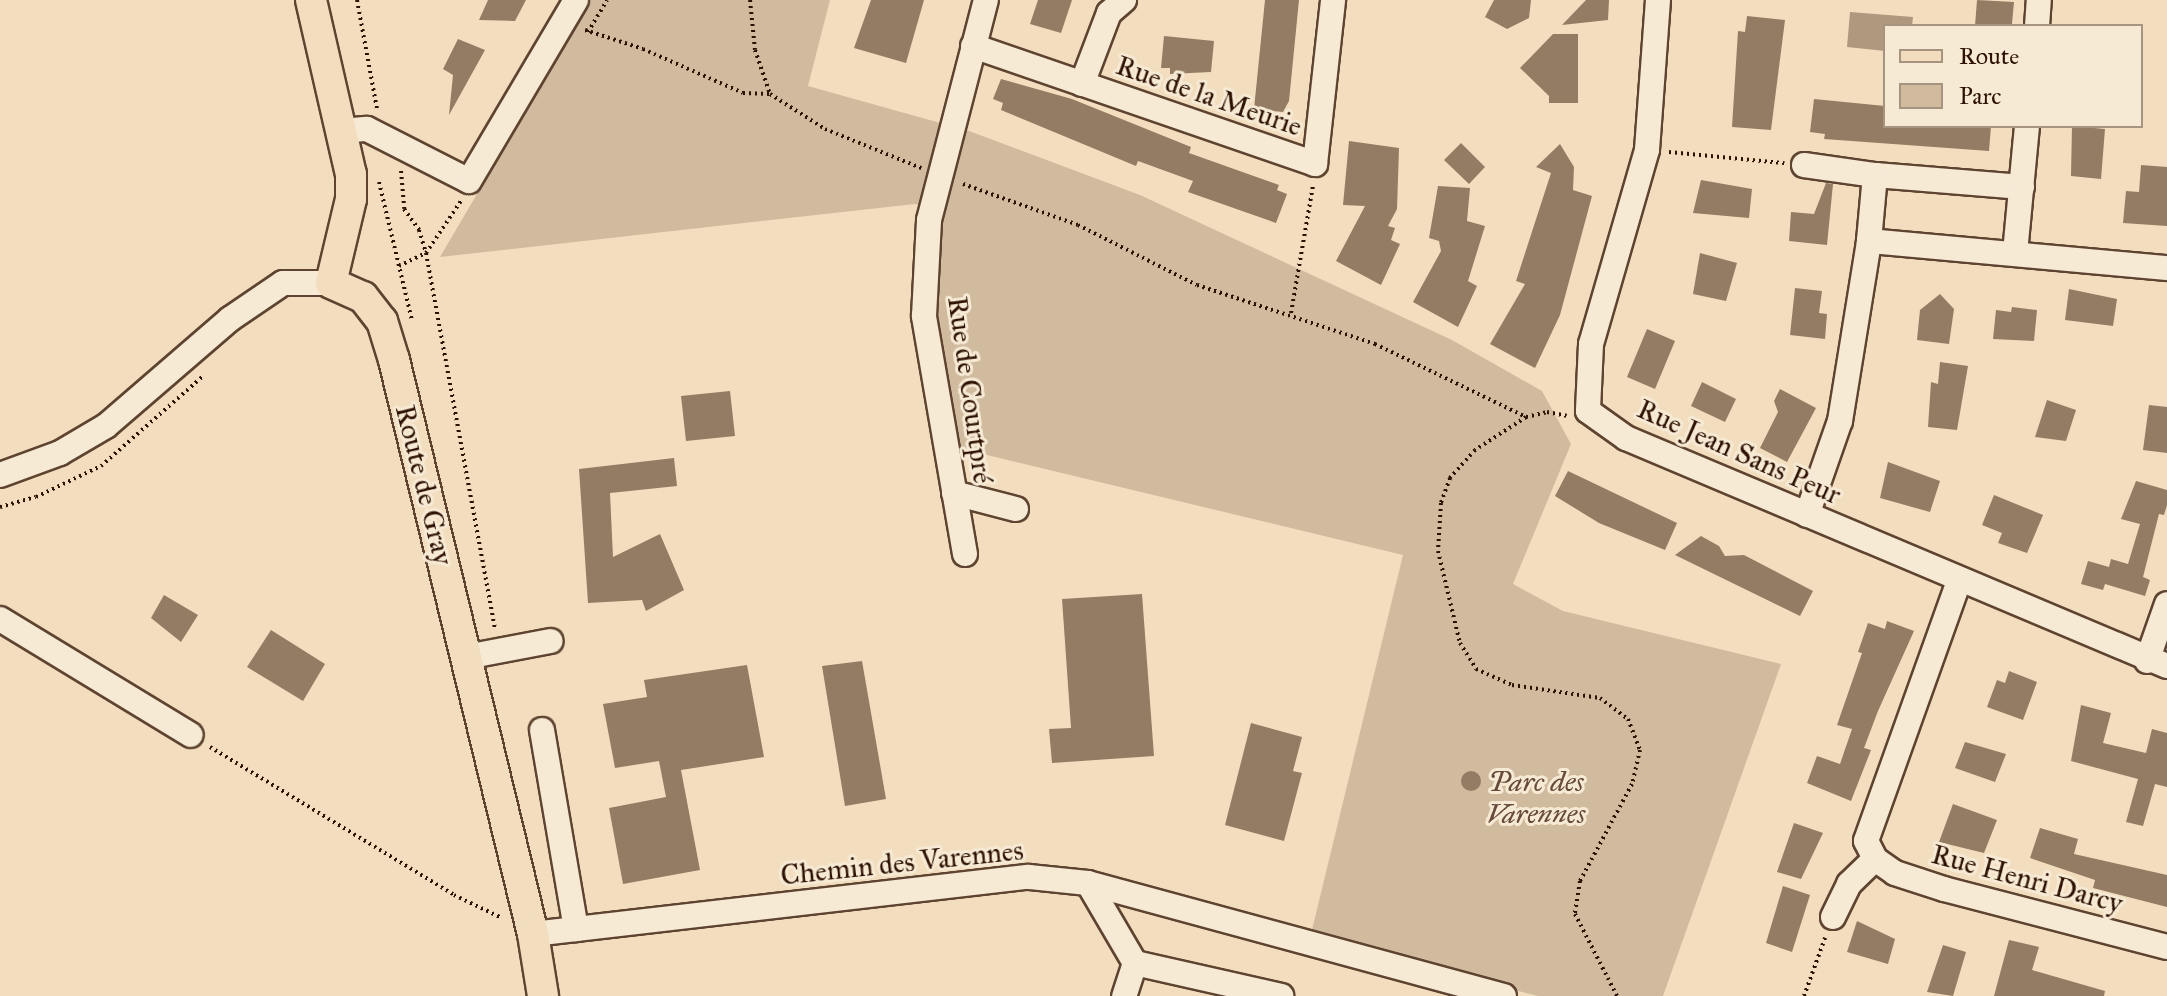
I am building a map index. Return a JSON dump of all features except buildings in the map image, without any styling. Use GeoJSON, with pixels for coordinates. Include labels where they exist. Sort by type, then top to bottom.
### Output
{"type":"FeatureCollection","features":[{"type":"Feature","properties":{"kind":"main road"},"geometry":{"type":"LineString","coordinates":[[311,0],[342,131],[351,199],[331,283]]}},
{"type":"Feature","properties":{"kind":"main road","name":"Route de Gray"},"geometry":{"type":"LineString","coordinates":[[331,283],[363,297],[382,321],[533,934],[543,996]]}},
{"type":"Feature","properties":{"kind":"street","name":"Rue de Courtpré"},"geometry":{"type":"LineString","coordinates":[[965,554],[924,316],[929,220],[986,0]]}},
{"type":"Feature","properties":{"kind":"street"},"geometry":{"type":"LineString","coordinates":[[1082,84],[1109,13],[1124,0]]}},
{"type":"Feature","properties":{"kind":"street","name":"Rue de la Meurie"},"geometry":{"type":"LineString","coordinates":[[973,46],[1315,164],[1333,0]]}},
{"type":"Feature","properties":{"kind":"street"},"geometry":{"type":"LineString","coordinates":[[1588,411],[1591,344],[1647,150],[1658,0]]}},
{"type":"Feature","properties":{"kind":"street"},"geometry":{"type":"LineString","coordinates":[[2037,24],[2039,0]]}},
{"type":"Feature","properties":{"kind":"street"},"geometry":{"type":"LineString","coordinates":[[342,131],[367,129],[469,181],[570,10]]}},
{"type":"Feature","properties":{"kind":"street"},"geometry":{"type":"LineString","coordinates":[[2015,253],[2027,128]]}},
{"type":"Feature","properties":{"kind":"street"},"geometry":{"type":"LineString","coordinates":[[1804,165],[1875,175],[2022,187]]}},
{"type":"Feature","properties":{"kind":"street"},"geometry":{"type":"LineString","coordinates":[[1807,515],[1840,421],[1869,241],[1875,175]]}},
{"type":"Feature","properties":{"kind":"street"},"geometry":{"type":"LineString","coordinates":[[1869,241],[2167,268]]}},
{"type":"Feature","properties":{"kind":"street"},"geometry":{"type":"LineString","coordinates":[[0,475],[60,453],[106,426],[230,319],[283,283],[331,283]]}},
{"type":"Feature","properties":{"kind":"street","name":"Rue Jean Sans Peur"},"geometry":{"type":"LineString","coordinates":[[1588,411],[1626,438],[2157,664]]}},
{"type":"Feature","properties":{"kind":"street"},"geometry":{"type":"LineString","coordinates":[[954,493],[1016,509]]}},
{"type":"Feature","properties":{"kind":"street"},"geometry":{"type":"LineString","coordinates":[[1833,917],[1849,884],[1875,859],[1866,841],[1959,581]]}},
{"type":"Feature","properties":{"kind":"street"},"geometry":{"type":"LineString","coordinates":[[2157,664],[2167,604]]}},
{"type":"Feature","properties":{"kind":"street"},"geometry":{"type":"LineString","coordinates":[[0,619],[191,735]]}},
{"type":"Feature","properties":{"kind":"street"},"geometry":{"type":"LineString","coordinates":[[466,657],[551,641]]}},
{"type":"Feature","properties":{"kind":"street"},"geometry":{"type":"LineString","coordinates":[[542,730],[576,929]]}},
{"type":"Feature","properties":{"kind":"street","name":"Rue Henri Darcy"},"geometry":{"type":"LineString","coordinates":[[1875,859],[1895,873],[1944,889],[2167,947]]}},
{"type":"Feature","properties":{"kind":"street","name":"Chemin des Varennes"},"geometry":{"type":"LineString","coordinates":[[533,934],[1029,877],[1088,883],[1504,996]]}},
{"type":"Feature","properties":{"kind":"street"},"geometry":{"type":"LineString","coordinates":[[1088,883],[1135,963],[1281,996]]}},
{"type":"Feature","properties":{"kind":"street"},"geometry":{"type":"LineString","coordinates":[[1124,996],[1135,963]]}},
{"type":"Feature","properties":{"kind":"path"},"geometry":{"type":"LineString","coordinates":[[357,0],[378,113]]}},
{"type":"Feature","properties":{"kind":"path"},"geometry":{"type":"LineString","coordinates":[[588,32],[607,0]]}},
{"type":"Feature","properties":{"kind":"path"},"geometry":{"type":"LineString","coordinates":[[750,0],[755,50],[770,94]]}},
{"type":"Feature","properties":{"kind":"path"},"geometry":{"type":"LineString","coordinates":[[570,10],[588,32],[643,49],[743,93],[770,94],[825,129],[1078,225],[1197,285],[1291,313],[1390,350],[1526,417]]}},
{"type":"Feature","properties":{"kind":"path"},"geometry":{"type":"LineString","coordinates":[[401,146],[404,209],[419,230],[426,253],[499,651]]}},
{"type":"Feature","properties":{"kind":"path"},"geometry":{"type":"LineString","coordinates":[[1647,150],[1804,165]]}},
{"type":"Feature","properties":{"kind":"path"},"geometry":{"type":"LineString","coordinates":[[1291,313],[1305,251],[1315,164]]}},
{"type":"Feature","properties":{"kind":"path"},"geometry":{"type":"LineString","coordinates":[[378,175],[412,322]]}},
{"type":"Feature","properties":{"kind":"path"},"geometry":{"type":"LineString","coordinates":[[399,266],[426,253],[453,217],[469,181]]}},
{"type":"Feature","properties":{"kind":"path"},"geometry":{"type":"LineString","coordinates":[[0,507],[36,497],[101,466],[205,374]]}},
{"type":"Feature","properties":{"kind":"path"},"geometry":{"type":"LineString","coordinates":[[1588,411],[1526,417],[1475,450],[1450,478],[1441,503],[1438,551],[1460,643],[1476,669],[1512,685],[1600,698],[1628,719],[1640,750],[1632,784],[1580,881],[1575,914],[1617,996]]}},
{"type":"Feature","properties":{"kind":"path"},"geometry":{"type":"LineString","coordinates":[[191,735],[454,895],[533,934]]}},
{"type":"Feature","properties":{"kind":"path"},"geometry":{"type":"LineString","coordinates":[[1804,996],[1833,917]]}},
{"type":"Feature","properties":{"kind":"green space","name":"Parc des Varennes"},"geometry":{"type":"Polygon","coordinates":[[[591,0],[830,0],[808,86],[969,131],[1140,195],[1452,340],[1542,391],[1571,444],[1513,584],[1563,611],[1781,664],[1663,996],[1538,996],[1310,938],[1403,555],[958,448],[937,317],[938,209],[915,204],[440,257],[591,0]]]}},
{"type":"Feature","properties":{"kind":"shaded area"},"geometry":{"type":"Polygon","coordinates":[[[1850,12],[1913,17],[1912,24],[1883,24],[1883,51],[1847,47],[1850,12]]]}}]}
